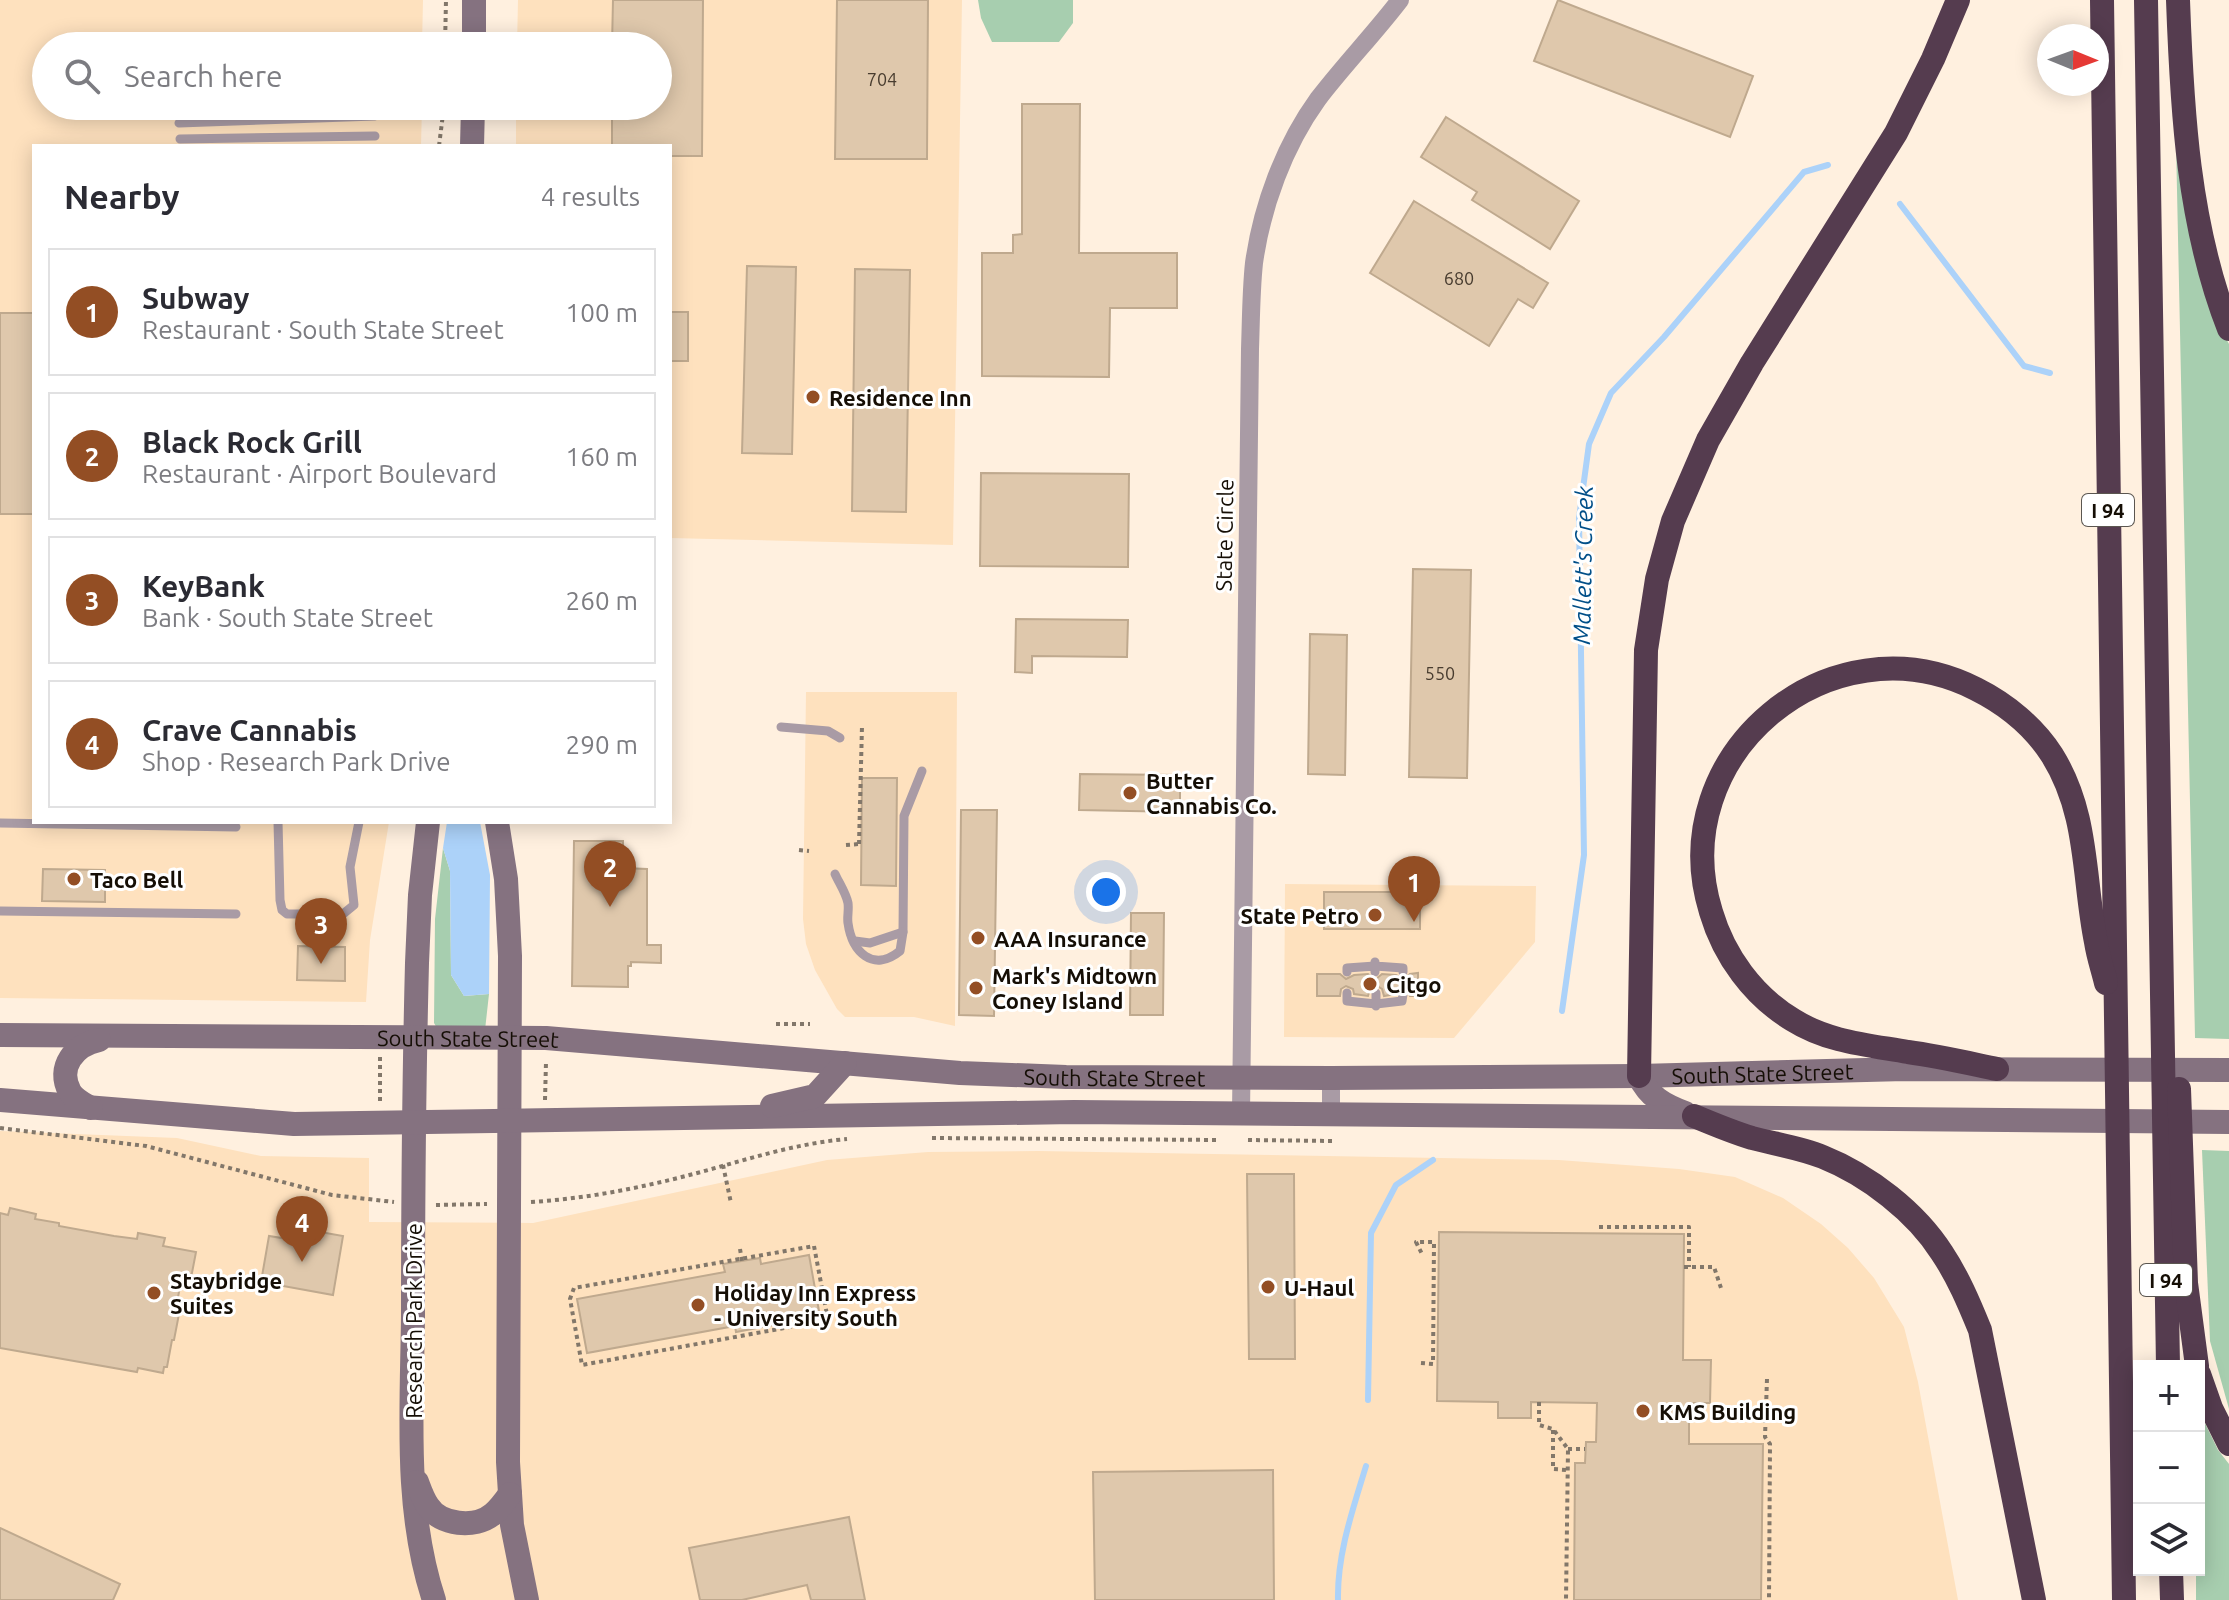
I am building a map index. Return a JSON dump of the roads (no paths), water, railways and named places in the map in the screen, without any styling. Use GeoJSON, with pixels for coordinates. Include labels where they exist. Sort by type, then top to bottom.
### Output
{"type":"FeatureCollection","features":[{"type":"Feature","properties":{"kind":"highway"},"geometry":{"type":"LineString","coordinates":[[1639,1076],[1646,650],[1657,579],[1673,521],[1708,440],[1752,363],[1896,133],[1958,0]]}},
{"type":"Feature","properties":{"kind":"highway","name":"I 94"},"geometry":{"type":"LineString","coordinates":[[2102,0],[2124,1600]]}},
{"type":"Feature","properties":{"kind":"highway","name":"I 94"},"geometry":{"type":"LineString","coordinates":[[2146,0],[2168,1360]]}},
{"type":"Feature","properties":{"kind":"highway"},"geometry":{"type":"LineString","coordinates":[[2178,0],[2182,104],[2189,167],[2197,217],[2229,329]]}},
{"type":"Feature","properties":{"kind":"highway"},"geometry":{"type":"LineString","coordinates":[[2154,575],[2169,688],[2186,1283],[2196,1360]]}},
{"type":"Feature","properties":{"kind":"highway"},"geometry":{"type":"LineString","coordinates":[[1997,1069],[1862,1046],[1829,1037],[1793,1021],[1768,1002],[1742,975],[1719,939],[1706,896],[1702,845],[1709,803],[1723,768],[1748,733],[1805,690],[1840,675],[1884,668],[1929,672],[1962,682],[1997,700],[2031,728],[2052,756],[2069,791],[2085,848],[2095,941],[2116,1021]]}},
{"type":"Feature","properties":{"kind":"highway"},"geometry":{"type":"LineString","coordinates":[[1694,1116],[1749,1137],[1823,1157],[1853,1173],[1881,1190],[1915,1220],[1941,1250],[1964,1291],[1980,1330],[2034,1600]]}},
{"type":"Feature","properties":{"kind":"highway"},"geometry":{"type":"LineString","coordinates":[[2205,1391],[2229,1444]]}},
{"type":"Feature","properties":{"kind":"highway"},"geometry":{"type":"LineString","coordinates":[[2171,1576],[2172,1600]]}},
{"type":"Feature","properties":{"kind":"main road"},"geometry":{"type":"LineString","coordinates":[[474,0],[474,32]]}},
{"type":"Feature","properties":{"kind":"main road"},"geometry":{"type":"LineString","coordinates":[[472,144],[473,120]]}},
{"type":"Feature","properties":{"kind":"main road","name":"Research Park Drive"},"geometry":{"type":"LineString","coordinates":[[428,824],[420,895],[415,1039],[414,1476],[415,1523],[422,1565],[434,1600]]}},
{"type":"Feature","properties":{"kind":"main road"},"geometry":{"type":"LineString","coordinates":[[487,824],[492,855],[506,879]]}},
{"type":"Feature","properties":{"kind":"main road"},"geometry":{"type":"LineString","coordinates":[[497,824],[506,879],[510,956],[508,1462],[512,1525],[527,1600]]}},
{"type":"Feature","properties":{"kind":"main road","name":"South State Street"},"geometry":{"type":"LineString","coordinates":[[0,1035],[546,1038],[960,1073],[1066,1077],[1331,1078],[1997,1069],[2229,1070]]}},
{"type":"Feature","properties":{"kind":"main road"},"geometry":{"type":"LineString","coordinates":[[91,1108],[69,1091],[67,1063],[76,1048],[86,1042],[113,1037]]}},
{"type":"Feature","properties":{"kind":"main road"},"geometry":{"type":"LineString","coordinates":[[614,1119],[703,1108],[781,1106],[815,1096],[845,1063]]}},
{"type":"Feature","properties":{"kind":"main road"},"geometry":{"type":"LineString","coordinates":[[1639,1076],[1647,1092],[1667,1106],[1694,1116]]}},
{"type":"Feature","properties":{"kind":"main road","name":"South State Street"},"geometry":{"type":"LineString","coordinates":[[0,1100],[265,1123],[1074,1112],[2229,1122]]}},
{"type":"Feature","properties":{"kind":"main road"},"geometry":{"type":"LineString","coordinates":[[414,1476],[428,1507],[441,1519],[461,1523],[479,1521],[492,1515],[510,1494]]}},
{"type":"Feature","properties":{"kind":"street","name":"State Circle"},"geometry":{"type":"LineString","coordinates":[[1241,1114],[1250,349],[1254,264],[1263,217],[1280,168],[1298,134],[1317,101],[1400,0]]}},
{"type":"Feature","properties":{"kind":"street"},"geometry":{"type":"LineString","coordinates":[[1331,1078],[1331,1114]]}},
{"type":"Feature","properties":{"kind":"lane"},"geometry":{"type":"LineString","coordinates":[[179,123],[263,120]]}},
{"type":"Feature","properties":{"kind":"lane"},"geometry":{"type":"LineString","coordinates":[[180,139],[375,136]]}},
{"type":"Feature","properties":{"kind":"lane"},"geometry":{"type":"LineString","coordinates":[[781,727],[828,731],[840,738]]}},
{"type":"Feature","properties":{"kind":"lane"},"geometry":{"type":"LineString","coordinates":[[835,874],[848,904],[848,924],[863,955],[876,962],[889,960],[900,951],[903,932],[904,816],[922,771]]}},
{"type":"Feature","properties":{"kind":"lane"},"geometry":{"type":"LineString","coordinates":[[0,823],[32,824]]}},
{"type":"Feature","properties":{"kind":"lane"},"geometry":{"type":"LineString","coordinates":[[59,824],[236,827]]}},
{"type":"Feature","properties":{"kind":"lane"},"geometry":{"type":"LineString","coordinates":[[278,824],[282,910],[287,914],[343,914],[354,905],[350,867],[359,824]]}},
{"type":"Feature","properties":{"kind":"lane"},"geometry":{"type":"LineString","coordinates":[[0,911],[236,914]]}},
{"type":"Feature","properties":{"kind":"lane"},"geometry":{"type":"LineString","coordinates":[[855,941],[870,943],[903,932]]}},
{"type":"Feature","properties":{"kind":"lane"},"geometry":{"type":"LineString","coordinates":[[1347,972],[1347,968],[1375,967],[1403,968],[1403,972]]}},
{"type":"Feature","properties":{"kind":"lane"},"geometry":{"type":"LineString","coordinates":[[1347,993],[1347,1001],[1376,1002],[1402,1001],[1403,994]]}},
{"type":"Feature","properties":{"kind":"water"},"geometry":{"type":"Polygon","coordinates":[[[447,824],[480,824],[490,875],[489,994],[464,996],[451,975],[450,871],[443,848],[447,824]]]}},
{"type":"Feature","properties":{"kind":"waterway","name":"Mallett's Creek"},"geometry":{"type":"LineString","coordinates":[[1562,1011],[1584,855],[1579,518],[1589,444],[1611,393],[1664,337],[1804,172],[1828,165]]}},
{"type":"Feature","properties":{"kind":"waterway","name":"Mallett's Creek"},"geometry":{"type":"LineString","coordinates":[[1900,204],[2024,366],[2050,373]]}},
{"type":"Feature","properties":{"kind":"waterway","name":"Mallett's Creek"},"geometry":{"type":"LineString","coordinates":[[1368,1400],[1371,1233],[1396,1185],[1433,1160]]}},
{"type":"Feature","properties":{"kind":"waterway","name":"Mallett's Creek"},"geometry":{"type":"LineString","coordinates":[[1338,1600],[1343,1549],[1366,1466]]}},
{"type":"Feature","properties":{"kind":"place","name":"Residence Inn"},"geometry":{"type":"Point","coordinates":[813,397]}},
{"type":"Feature","properties":{"kind":"place","name":"Butter Cannabis Co."},"geometry":{"type":"Point","coordinates":[1130,793]}},
{"type":"Feature","properties":{"kind":"place","name":"Taco Bell"},"geometry":{"type":"Point","coordinates":[74,879]}},
{"type":"Feature","properties":{"kind":"place","name":"Black Rock Grill"},"geometry":{"type":"Point","coordinates":[610,907]}},
{"type":"Feature","properties":{"kind":"place","name":"State Petro"},"geometry":{"type":"Point","coordinates":[1375,915]}},
{"type":"Feature","properties":{"kind":"place","name":"Subway"},"geometry":{"type":"Point","coordinates":[1414,922]}},
{"type":"Feature","properties":{"kind":"place","name":"AAA Insurance"},"geometry":{"type":"Point","coordinates":[978,938]}},
{"type":"Feature","properties":{"kind":"place","name":"KeyBank"},"geometry":{"type":"Point","coordinates":[321,964]}},
{"type":"Feature","properties":{"kind":"place","name":"Citgo"},"geometry":{"type":"Point","coordinates":[1370,984]}},
{"type":"Feature","properties":{"kind":"place","name":"Mark's Midtown Coney Island"},"geometry":{"type":"Point","coordinates":[976,988]}},
{"type":"Feature","properties":{"kind":"place","name":"Crave Cannabis"},"geometry":{"type":"Point","coordinates":[302,1262]}},
{"type":"Feature","properties":{"kind":"place","name":"U-Haul"},"geometry":{"type":"Point","coordinates":[1268,1287]}},
{"type":"Feature","properties":{"kind":"place","name":"Staybridge Suites"},"geometry":{"type":"Point","coordinates":[154,1293]}},
{"type":"Feature","properties":{"kind":"place","name":"Holiday Inn Express - University South"},"geometry":{"type":"Point","coordinates":[698,1305]}},
{"type":"Feature","properties":{"kind":"place","name":"KMS Building"},"geometry":{"type":"Point","coordinates":[1643,1411]}}]}
